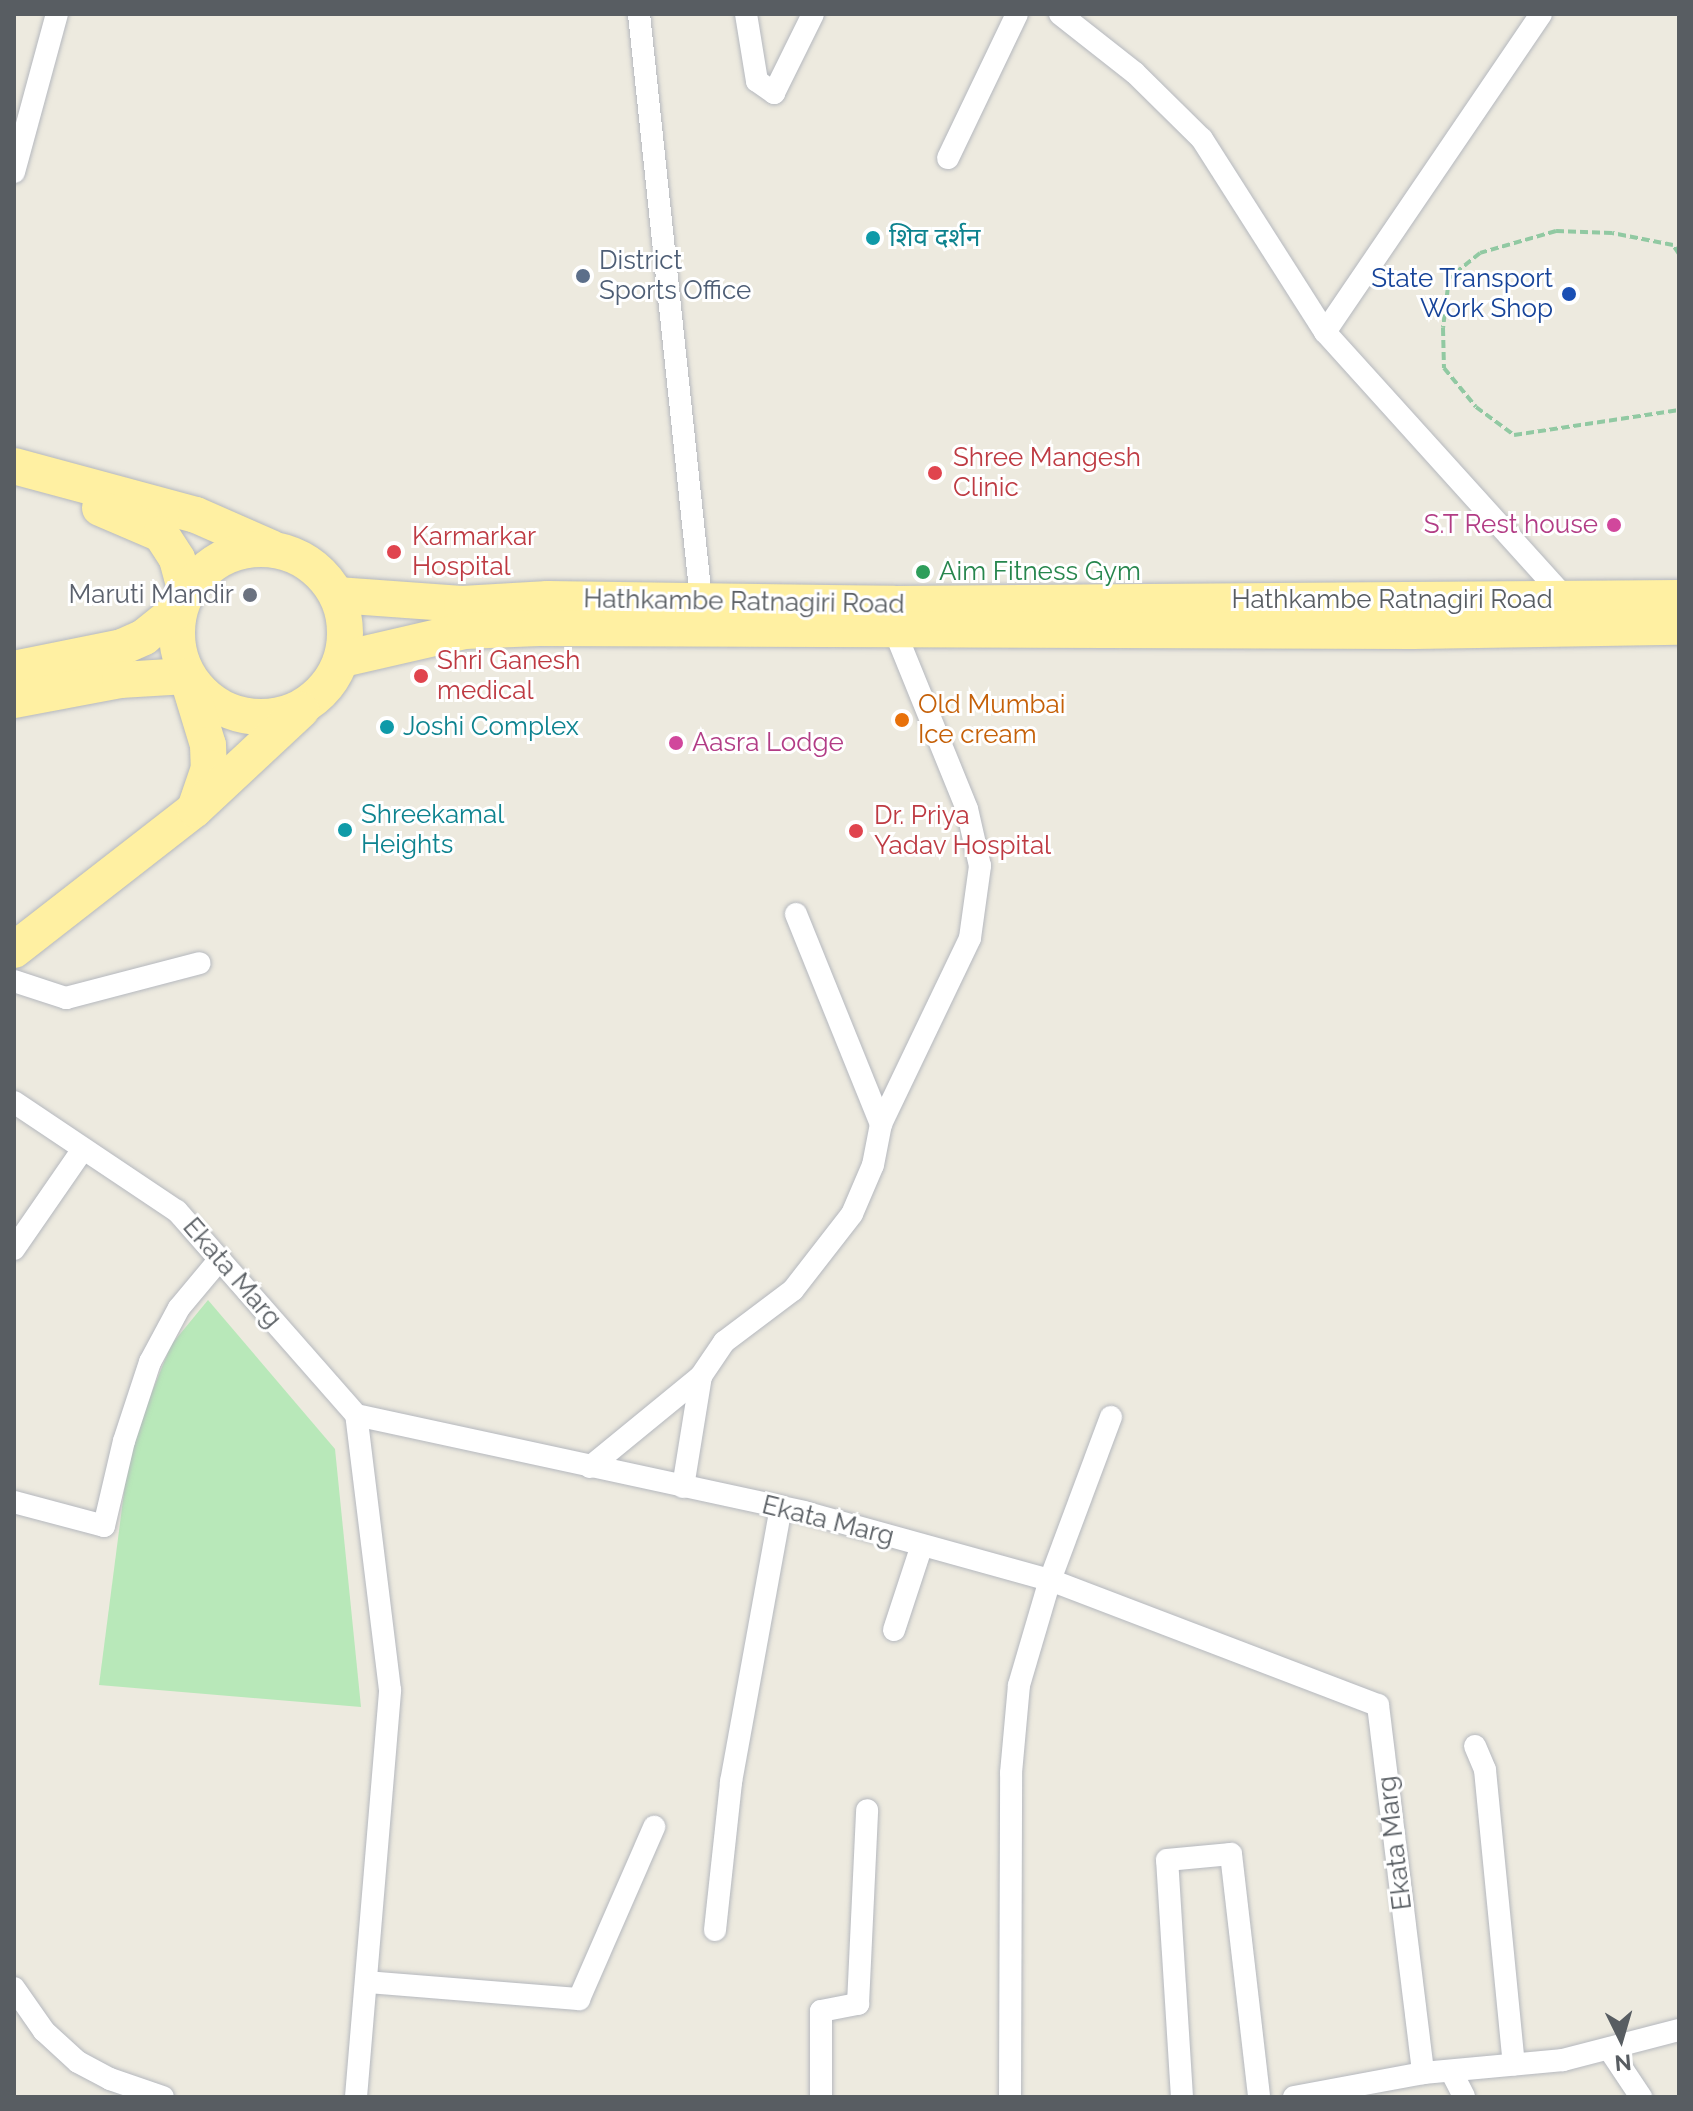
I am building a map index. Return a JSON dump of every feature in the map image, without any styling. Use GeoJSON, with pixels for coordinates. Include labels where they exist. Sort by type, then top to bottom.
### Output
{"type":"FeatureCollection","features":[{"type":"Feature","properties":{"kind":"main road"},"geometry":{"type":"LineString","coordinates":[[14,466],[196,515],[273,549],[294,554],[312,565],[337,595],[346,625],[343,659],[323,691],[195,809],[14,950]]}},
{"type":"Feature","properties":{"kind":"main road"},"geometry":{"type":"LineString","coordinates":[[14,488],[117,512],[161,534],[177,559],[183,601],[175,631],[209,768],[195,809]]}},
{"type":"Feature","properties":{"kind":"main road"},"geometry":{"type":"LineString","coordinates":[[14,669],[122,647],[144,637],[183,601],[202,572],[223,557],[247,549],[273,549]]}},
{"type":"Feature","properties":{"kind":"main road","name":"Hathkambe Ratnagiri Road"},"geometry":{"type":"LineString","coordinates":[[337,595],[462,604],[701,599],[1566,614],[1679,598]]}},
{"type":"Feature","properties":{"kind":"main road"},"geometry":{"type":"LineString","coordinates":[[343,659],[464,631],[894,629],[1566,614],[1679,627]]}},
{"type":"Feature","properties":{"kind":"main road"},"geometry":{"type":"LineString","coordinates":[[14,700],[120,680],[187,676]]}},
{"type":"Feature","properties":{"kind":"main road"},"geometry":{"type":"LineString","coordinates":[[187,676],[204,696],[228,711],[254,717],[281,715],[306,705]]}},
{"type":"Feature","properties":{"kind":"street"},"geometry":{"type":"LineString","coordinates":[[14,172],[57,14]]}},
{"type":"Feature","properties":{"kind":"street"},"geometry":{"type":"LineString","coordinates":[[639,14],[701,599]]}},
{"type":"Feature","properties":{"kind":"street"},"geometry":{"type":"LineString","coordinates":[[746,14],[757,81],[774,93],[813,14]]}},
{"type":"Feature","properties":{"kind":"street"},"geometry":{"type":"LineString","coordinates":[[948,158],[1017,14]]}},
{"type":"Feature","properties":{"kind":"street"},"geometry":{"type":"LineString","coordinates":[[1060,14],[1135,73],[1202,139],[1325,332],[1566,614]]}},
{"type":"Feature","properties":{"kind":"street"},"geometry":{"type":"LineString","coordinates":[[1325,332],[1541,14]]}},
{"type":"Feature","properties":{"kind":"street"},"geometry":{"type":"LineString","coordinates":[[590,1467],[701,1376],[724,1342],[793,1290],[852,1214],[873,1165],[881,1124],[970,938],[980,866],[967,809],[894,629]]}},
{"type":"Feature","properties":{"kind":"street"},"geometry":{"type":"LineString","coordinates":[[796,914],[881,1124]]}},
{"type":"Feature","properties":{"kind":"street"},"geometry":{"type":"LineString","coordinates":[[14,981],[66,998],[200,963]]}},
{"type":"Feature","properties":{"kind":"street","name":"Ekata Marg"},"geometry":{"type":"LineString","coordinates":[[14,1102],[177,1211],[356,1415],[781,1507],[1050,1580],[1378,1705],[1423,2073]]}},
{"type":"Feature","properties":{"kind":"street"},"geometry":{"type":"LineString","coordinates":[[14,1249],[83,1149]]}},
{"type":"Feature","properties":{"kind":"street"},"geometry":{"type":"LineString","coordinates":[[14,1502],[104,1526],[124,1441],[150,1362],[179,1308],[220,1259]]}},
{"type":"Feature","properties":{"kind":"street"},"geometry":{"type":"LineString","coordinates":[[683,1487],[701,1376]]}},
{"type":"Feature","properties":{"kind":"street"},"geometry":{"type":"LineString","coordinates":[[356,1415],[390,1690],[356,2097]]}},
{"type":"Feature","properties":{"kind":"street"},"geometry":{"type":"LineString","coordinates":[[1010,2097],[1011,1773],[1019,1685],[1050,1580],[1111,1417]]}},
{"type":"Feature","properties":{"kind":"street"},"geometry":{"type":"LineString","coordinates":[[715,1930],[731,1782],[781,1507]]}},
{"type":"Feature","properties":{"kind":"street"},"geometry":{"type":"LineString","coordinates":[[894,1630],[922,1545]]}},
{"type":"Feature","properties":{"kind":"street"},"geometry":{"type":"LineString","coordinates":[[1475,1746],[1485,1770],[1514,2065]]}},
{"type":"Feature","properties":{"kind":"street"},"geometry":{"type":"LineString","coordinates":[[821,2097],[821,2011],[858,2004],[867,1810]]}},
{"type":"Feature","properties":{"kind":"street"},"geometry":{"type":"LineString","coordinates":[[367,1982],[579,1999],[654,1827]]}},
{"type":"Feature","properties":{"kind":"street"},"geometry":{"type":"LineString","coordinates":[[1182,2097],[1167,1860],[1231,1854],[1259,2097]]}},
{"type":"Feature","properties":{"kind":"street"},"geometry":{"type":"LineString","coordinates":[[14,1988],[44,2031],[78,2062],[110,2079],[163,2097]]}},
{"type":"Feature","properties":{"kind":"street"},"geometry":{"type":"LineString","coordinates":[[1294,2097],[1383,2090],[1423,2073],[1563,2060],[1679,2030]]}},
{"type":"Feature","properties":{"kind":"street"},"geometry":{"type":"LineString","coordinates":[[1609,2049],[1641,2097]]}},
{"type":"Feature","properties":{"kind":"street"},"geometry":{"type":"LineString","coordinates":[[1451,2071],[1464,2097]]}},
{"type":"Feature","properties":{"kind":"path"},"geometry":{"type":"LineString","coordinates":[[1679,254],[1673,245],[1612,233],[1556,231],[1480,253],[1449,278],[1443,328],[1444,368],[1476,407],[1514,435],[1679,410]]}},
{"type":"Feature","properties":{"kind":"green space"},"geometry":{"type":"Polygon","coordinates":[[[208,1300],[335,1449],[361,1707],[99,1685],[130,1446],[171,1345],[208,1300]]]}},
{"type":"Feature","properties":{"kind":"place","name":"शिव दर्शन"},"geometry":{"type":"Point","coordinates":[873,238]}},
{"type":"Feature","properties":{"kind":"place","name":"District Sports Office"},"geometry":{"type":"Point","coordinates":[583,276]}},
{"type":"Feature","properties":{"kind":"place","name":"State Transport Work Shop"},"geometry":{"type":"Point","coordinates":[1569,294]}},
{"type":"Feature","properties":{"kind":"place","name":"Shree Mangesh Clinic"},"geometry":{"type":"Point","coordinates":[935,473]}},
{"type":"Feature","properties":{"kind":"place","name":"S.T Rest house"},"geometry":{"type":"Point","coordinates":[1614,525]}},
{"type":"Feature","properties":{"kind":"place","name":"Karmarkar Hospital"},"geometry":{"type":"Point","coordinates":[394,552]}},
{"type":"Feature","properties":{"kind":"place","name":"Aim Fitness Gym"},"geometry":{"type":"Point","coordinates":[923,572]}},
{"type":"Feature","properties":{"kind":"place","name":"Maruti Mandir"},"geometry":{"type":"Point","coordinates":[250,595]}},
{"type":"Feature","properties":{"kind":"place","name":"Shri Ganesh medical"},"geometry":{"type":"Point","coordinates":[421,676]}},
{"type":"Feature","properties":{"kind":"place","name":"Old Mumbai Ice cream"},"geometry":{"type":"Point","coordinates":[902,720]}},
{"type":"Feature","properties":{"kind":"place","name":"Joshi Complex"},"geometry":{"type":"Point","coordinates":[387,727]}},
{"type":"Feature","properties":{"kind":"place","name":"Aasra Lodge"},"geometry":{"type":"Point","coordinates":[676,743]}},
{"type":"Feature","properties":{"kind":"place","name":"Shreekamal Heights"},"geometry":{"type":"Point","coordinates":[345,830]}},
{"type":"Feature","properties":{"kind":"place","name":"Dr. Priya Yadav Hospital"},"geometry":{"type":"Point","coordinates":[856,831]}}]}
